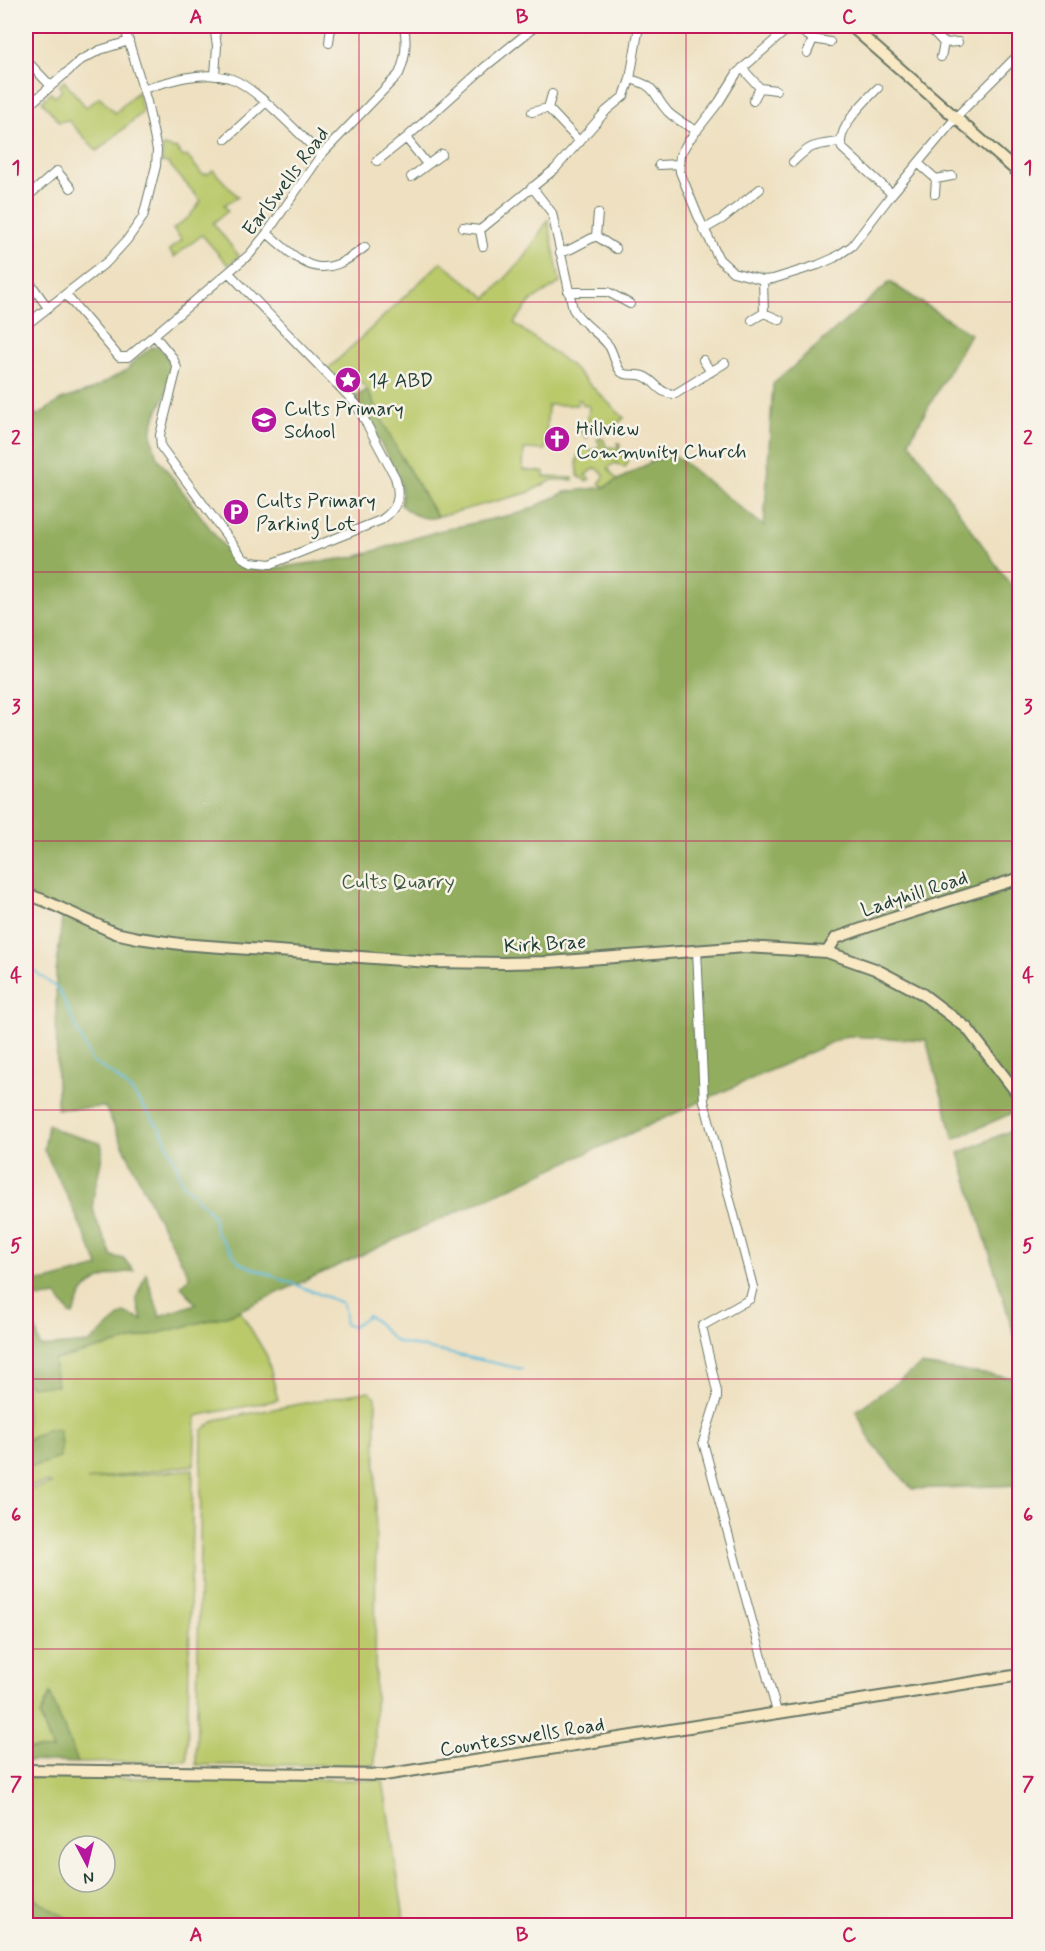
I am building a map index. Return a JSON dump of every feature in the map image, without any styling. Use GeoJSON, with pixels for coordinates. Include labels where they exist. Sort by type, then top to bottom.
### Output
{"type":"FeatureCollection","features":[{"type":"Feature","properties":{"kind":"street"},"geometry":{"type":"LineString","coordinates":[[26,326],[108,261],[127,240],[142,217],[156,166],[157,150],[155,134],[124,26]]}},
{"type":"Feature","properties":{"kind":"street"},"geometry":{"type":"LineString","coordinates":[[214,26],[217,46],[215,76]]}},
{"type":"Feature","properties":{"kind":"street"},"geometry":{"type":"LineString","coordinates":[[329,43],[331,26]]}},
{"type":"Feature","properties":{"kind":"street","name":"Earlswells Road"},"geometry":{"type":"LineString","coordinates":[[66,295],[119,357],[128,357],[155,336],[250,254],[321,155],[399,74],[404,63],[404,26]]}},
{"type":"Feature","properties":{"kind":"street"},"geometry":{"type":"LineString","coordinates":[[377,161],[486,66],[536,26]]}},
{"type":"Feature","properties":{"kind":"street"},"geometry":{"type":"LineString","coordinates":[[463,228],[480,230],[555,169],[606,111],[624,96],[630,79],[639,26]]}},
{"type":"Feature","properties":{"kind":"street"},"geometry":{"type":"LineString","coordinates":[[830,42],[813,39],[793,26],[742,68],[680,155],[679,164],[683,180],[703,230],[719,260],[733,272],[764,280],[773,279],[818,265],[846,251],[971,101],[1020,53]]}},
{"type":"Feature","properties":{"kind":"street"},"geometry":{"type":"LineString","coordinates":[[928,26],[944,43]]}},
{"type":"Feature","properties":{"kind":"street"},"geometry":{"type":"LineString","coordinates":[[857,27],[956,119],[1020,174]]}},
{"type":"Feature","properties":{"kind":"street"},"geometry":{"type":"LineString","coordinates":[[807,53],[813,39]]}},
{"type":"Feature","properties":{"kind":"street"},"geometry":{"type":"LineString","coordinates":[[26,108],[81,60],[100,50],[129,41]]}},
{"type":"Feature","properties":{"kind":"street"},"geometry":{"type":"LineString","coordinates":[[944,43],[958,42]]}},
{"type":"Feature","properties":{"kind":"street"},"geometry":{"type":"LineString","coordinates":[[940,57],[944,43]]}},
{"type":"Feature","properties":{"kind":"street"},"geometry":{"type":"LineString","coordinates":[[27,61],[50,85]]}},
{"type":"Feature","properties":{"kind":"street"},"geometry":{"type":"LineString","coordinates":[[742,68],[760,88],[776,90]]}},
{"type":"Feature","properties":{"kind":"street"},"geometry":{"type":"LineString","coordinates":[[143,89],[191,77],[232,78],[252,91],[321,155]]}},
{"type":"Feature","properties":{"kind":"street"},"geometry":{"type":"LineString","coordinates":[[630,79],[653,89],[672,115],[697,130]]}},
{"type":"Feature","properties":{"kind":"street"},"geometry":{"type":"LineString","coordinates":[[753,101],[760,88]]}},
{"type":"Feature","properties":{"kind":"street"},"geometry":{"type":"LineString","coordinates":[[878,88],[855,112],[840,142],[842,148],[892,194]]}},
{"type":"Feature","properties":{"kind":"street"},"geometry":{"type":"LineString","coordinates":[[548,108],[552,94]]}},
{"type":"Feature","properties":{"kind":"street"},"geometry":{"type":"LineString","coordinates":[[226,140],[265,103]]}},
{"type":"Feature","properties":{"kind":"street"},"geometry":{"type":"LineString","coordinates":[[548,108],[580,142]]}},
{"type":"Feature","properties":{"kind":"street"},"geometry":{"type":"LineString","coordinates":[[532,112],[548,108]]}},
{"type":"Feature","properties":{"kind":"street"},"geometry":{"type":"LineString","coordinates":[[406,138],[427,164]]}},
{"type":"Feature","properties":{"kind":"street"},"geometry":{"type":"LineString","coordinates":[[793,162],[804,150],[813,145],[840,142]]}},
{"type":"Feature","properties":{"kind":"street"},"geometry":{"type":"LineString","coordinates":[[411,177],[442,154]]}},
{"type":"Feature","properties":{"kind":"street"},"geometry":{"type":"LineString","coordinates":[[659,165],[679,164]]}},
{"type":"Feature","properties":{"kind":"street"},"geometry":{"type":"LineString","coordinates":[[919,164],[936,179]]}},
{"type":"Feature","properties":{"kind":"street"},"geometry":{"type":"LineString","coordinates":[[26,198],[57,171],[71,188]]}},
{"type":"Feature","properties":{"kind":"street"},"geometry":{"type":"LineString","coordinates":[[936,179],[952,176]]}},
{"type":"Feature","properties":{"kind":"street"},"geometry":{"type":"LineString","coordinates":[[935,194],[936,179]]}},
{"type":"Feature","properties":{"kind":"street"},"geometry":{"type":"LineString","coordinates":[[532,187],[552,213],[573,309],[578,317],[607,344],[615,355],[619,370],[625,375],[645,376],[660,390],[667,394],[675,394],[724,363]]}},
{"type":"Feature","properties":{"kind":"street"},"geometry":{"type":"LineString","coordinates":[[703,230],[722,219],[760,189]]}},
{"type":"Feature","properties":{"kind":"street"},"geometry":{"type":"LineString","coordinates":[[596,236],[598,213]]}},
{"type":"Feature","properties":{"kind":"street"},"geometry":{"type":"LineString","coordinates":[[480,230],[483,246]]}},
{"type":"Feature","properties":{"kind":"street"},"geometry":{"type":"LineString","coordinates":[[267,233],[295,257],[312,266],[338,265],[365,247]]}},
{"type":"Feature","properties":{"kind":"street"},"geometry":{"type":"LineString","coordinates":[[560,253],[596,236]]}},
{"type":"Feature","properties":{"kind":"street"},"geometry":{"type":"LineString","coordinates":[[596,236],[616,249]]}},
{"type":"Feature","properties":{"kind":"street"},"geometry":{"type":"LineString","coordinates":[[1020,247],[1020,267]]}},
{"type":"Feature","properties":{"kind":"street"},"geometry":{"type":"LineString","coordinates":[[155,336],[173,358],[177,368],[160,435],[162,447],[243,558],[251,562],[270,564],[389,515],[395,508],[398,488],[395,477],[356,404],[229,273]]}},
{"type":"Feature","properties":{"kind":"street"},"geometry":{"type":"LineString","coordinates":[[26,277],[48,308]]}},
{"type":"Feature","properties":{"kind":"street"},"geometry":{"type":"LineString","coordinates":[[764,280],[764,313]]}},
{"type":"Feature","properties":{"kind":"street"},"geometry":{"type":"LineString","coordinates":[[568,292],[608,292],[630,304]]}},
{"type":"Feature","properties":{"kind":"street"},"geometry":{"type":"LineString","coordinates":[[764,313],[780,320]]}},
{"type":"Feature","properties":{"kind":"street"},"geometry":{"type":"LineString","coordinates":[[752,320],[764,313]]}},
{"type":"Feature","properties":{"kind":"street"},"geometry":{"type":"LineString","coordinates":[[703,360],[711,372]]}},
{"type":"Feature","properties":{"kind":"street","name":"Ladyhill Road"},"geometry":{"type":"LineString","coordinates":[[827,952],[836,938],[1020,878]]}},
{"type":"Feature","properties":{"kind":"street","name":"Kirk Brae"},"geometry":{"type":"LineString","coordinates":[[26,894],[115,933],[180,944],[430,962],[506,963],[550,962],[745,947],[827,952],[875,969],[930,1000],[967,1028],[1020,1097]]}},
{"type":"Feature","properties":{"kind":"street"},"geometry":{"type":"LineString","coordinates":[[697,950],[704,1101],[753,1287],[750,1299],[702,1326],[717,1392],[703,1442],[777,1712]]}},
{"type":"Feature","properties":{"kind":"street","name":"Countesswells Road"},"geometry":{"type":"LineString","coordinates":[[26,1770],[384,1775],[1020,1675]]}},
{"type":"Feature","properties":{"kind":"green space"},"geometry":{"type":"Polygon","coordinates":[[[64,81],[86,107],[100,97],[115,113],[137,92],[143,112],[97,151],[68,120],[59,122],[42,101],[51,93],[55,97],[62,90],[59,86],[64,81]]]}},
{"type":"Feature","properties":{"kind":"green space"},"geometry":{"type":"Polygon","coordinates":[[[163,146],[177,149],[183,157],[187,156],[202,174],[208,174],[213,170],[238,197],[224,205],[228,211],[213,223],[239,256],[228,265],[202,235],[174,257],[169,250],[182,240],[173,229],[189,217],[201,201],[168,163],[162,162],[163,146]]]}},
{"type":"Feature","properties":{"kind":"green space"},"geometry":{"type":"Polygon","coordinates":[[[548,220],[560,283],[531,301],[514,323],[569,364],[624,418],[609,431],[606,429],[602,433],[598,427],[588,431],[587,438],[579,429],[587,429],[589,406],[582,405],[581,400],[578,400],[577,405],[548,405],[545,450],[524,449],[523,470],[544,472],[544,477],[573,478],[573,480],[553,480],[527,493],[437,517],[399,453],[366,388],[354,375],[340,383],[327,370],[441,262],[487,298],[525,257],[548,220]]]}},
{"type":"Feature","properties":{"kind":"green space","name":"Cults Quarry"},"geometry":{"type":"Polygon","coordinates":[[[890,282],[970,334],[909,441],[1019,597],[1019,1110],[954,1139],[926,1040],[846,1036],[229,1315],[54,1360],[57,1386],[32,1386],[26,1383],[26,1327],[36,1329],[40,1347],[89,1343],[124,1313],[142,1320],[136,1298],[146,1274],[160,1316],[196,1304],[181,1286],[190,1277],[156,1215],[105,1107],[57,1109],[56,974],[62,918],[26,897],[26,410],[32,408],[37,416],[61,400],[91,390],[127,370],[135,360],[152,347],[161,348],[172,370],[168,389],[152,429],[152,440],[157,457],[235,562],[246,568],[260,570],[355,557],[438,531],[524,512],[565,492],[605,487],[653,461],[674,455],[764,526],[773,384],[890,282]]]}},
{"type":"Feature","properties":{"kind":"green space"},"geometry":{"type":"Polygon","coordinates":[[[367,390],[399,453],[437,517],[418,516],[401,505],[402,493],[399,476],[354,397],[367,390]]]}},
{"type":"Feature","properties":{"kind":"green space"},"geometry":{"type":"Polygon","coordinates":[[[600,438],[604,440],[606,447],[619,448],[617,443],[620,443],[619,451],[624,458],[629,453],[625,468],[615,463],[608,468],[617,480],[605,487],[599,484],[605,475],[596,468],[585,475],[590,479],[586,481],[578,476],[577,459],[580,448],[586,446],[591,451],[601,445],[597,440],[600,438]]]}},
{"type":"Feature","properties":{"kind":"green space"},"geometry":{"type":"Polygon","coordinates":[[[48,1124],[58,1131],[101,1143],[102,1155],[93,1202],[95,1216],[112,1256],[124,1259],[134,1271],[99,1280],[87,1288],[73,1315],[57,1296],[41,1298],[26,1294],[26,1280],[47,1281],[99,1267],[44,1150],[48,1124]]]}},
{"type":"Feature","properties":{"kind":"green space"},"geometry":{"type":"Polygon","coordinates":[[[1019,1127],[1019,1350],[959,1153],[1019,1127]]]}},
{"type":"Feature","properties":{"kind":"green space"},"geometry":{"type":"Polygon","coordinates":[[[240,1311],[267,1356],[278,1400],[196,1416],[194,1465],[87,1480],[193,1469],[187,1761],[78,1763],[50,1694],[40,1716],[53,1750],[26,1749],[26,1490],[51,1484],[47,1482],[26,1487],[26,1465],[31,1466],[47,1429],[26,1439],[26,1383],[32,1386],[54,1360],[240,1311]]]}},
{"type":"Feature","properties":{"kind":"green space"},"geometry":{"type":"Polygon","coordinates":[[[921,1365],[1019,1379],[1019,1485],[912,1489],[872,1443],[856,1411],[921,1365]]]}},
{"type":"Feature","properties":{"kind":"green space"},"geometry":{"type":"Polygon","coordinates":[[[369,1391],[376,1397],[375,1765],[196,1765],[202,1431],[215,1420],[369,1391]]]}},
{"type":"Feature","properties":{"kind":"green space"},"geometry":{"type":"Polygon","coordinates":[[[47,1429],[59,1429],[60,1458],[31,1467],[26,1465],[26,1439],[47,1429]]]}},
{"type":"Feature","properties":{"kind":"green space"},"geometry":{"type":"Polygon","coordinates":[[[50,1694],[78,1763],[26,1761],[26,1749],[53,1750],[40,1716],[50,1694]]]}},
{"type":"Feature","properties":{"kind":"green space"},"geometry":{"type":"Polygon","coordinates":[[[26,1777],[383,1780],[405,1925],[26,1926],[26,1777]]]}},
{"type":"Feature","properties":{"kind":"green space"},"geometry":{"type":"Polygon","coordinates":[[[26,1893],[78,1925],[26,1925],[26,1893]]]}},
{"type":"Feature","properties":{"kind":"waterway"},"geometry":{"type":"LineString","coordinates":[[26,964],[59,990],[92,1062],[113,1074],[133,1093],[161,1130],[181,1181],[213,1215],[215,1231],[240,1263],[342,1303],[345,1312],[344,1324],[352,1327],[367,1315],[397,1342],[522,1369]]}},
{"type":"Feature","properties":{"kind":"place","name":"14 ABD"},"geometry":{"type":"Point","coordinates":[348,380]}},
{"type":"Feature","properties":{"kind":"place","name":"Cults Primary School"},"geometry":{"type":"Point","coordinates":[264,420]}},
{"type":"Feature","properties":{"kind":"place","name":"Hillview Community Church"},"geometry":{"type":"Point","coordinates":[557,439]}},
{"type":"Feature","properties":{"kind":"place","name":"Cults Primary Parking Lot"},"geometry":{"type":"Point","coordinates":[236,512]}}]}
